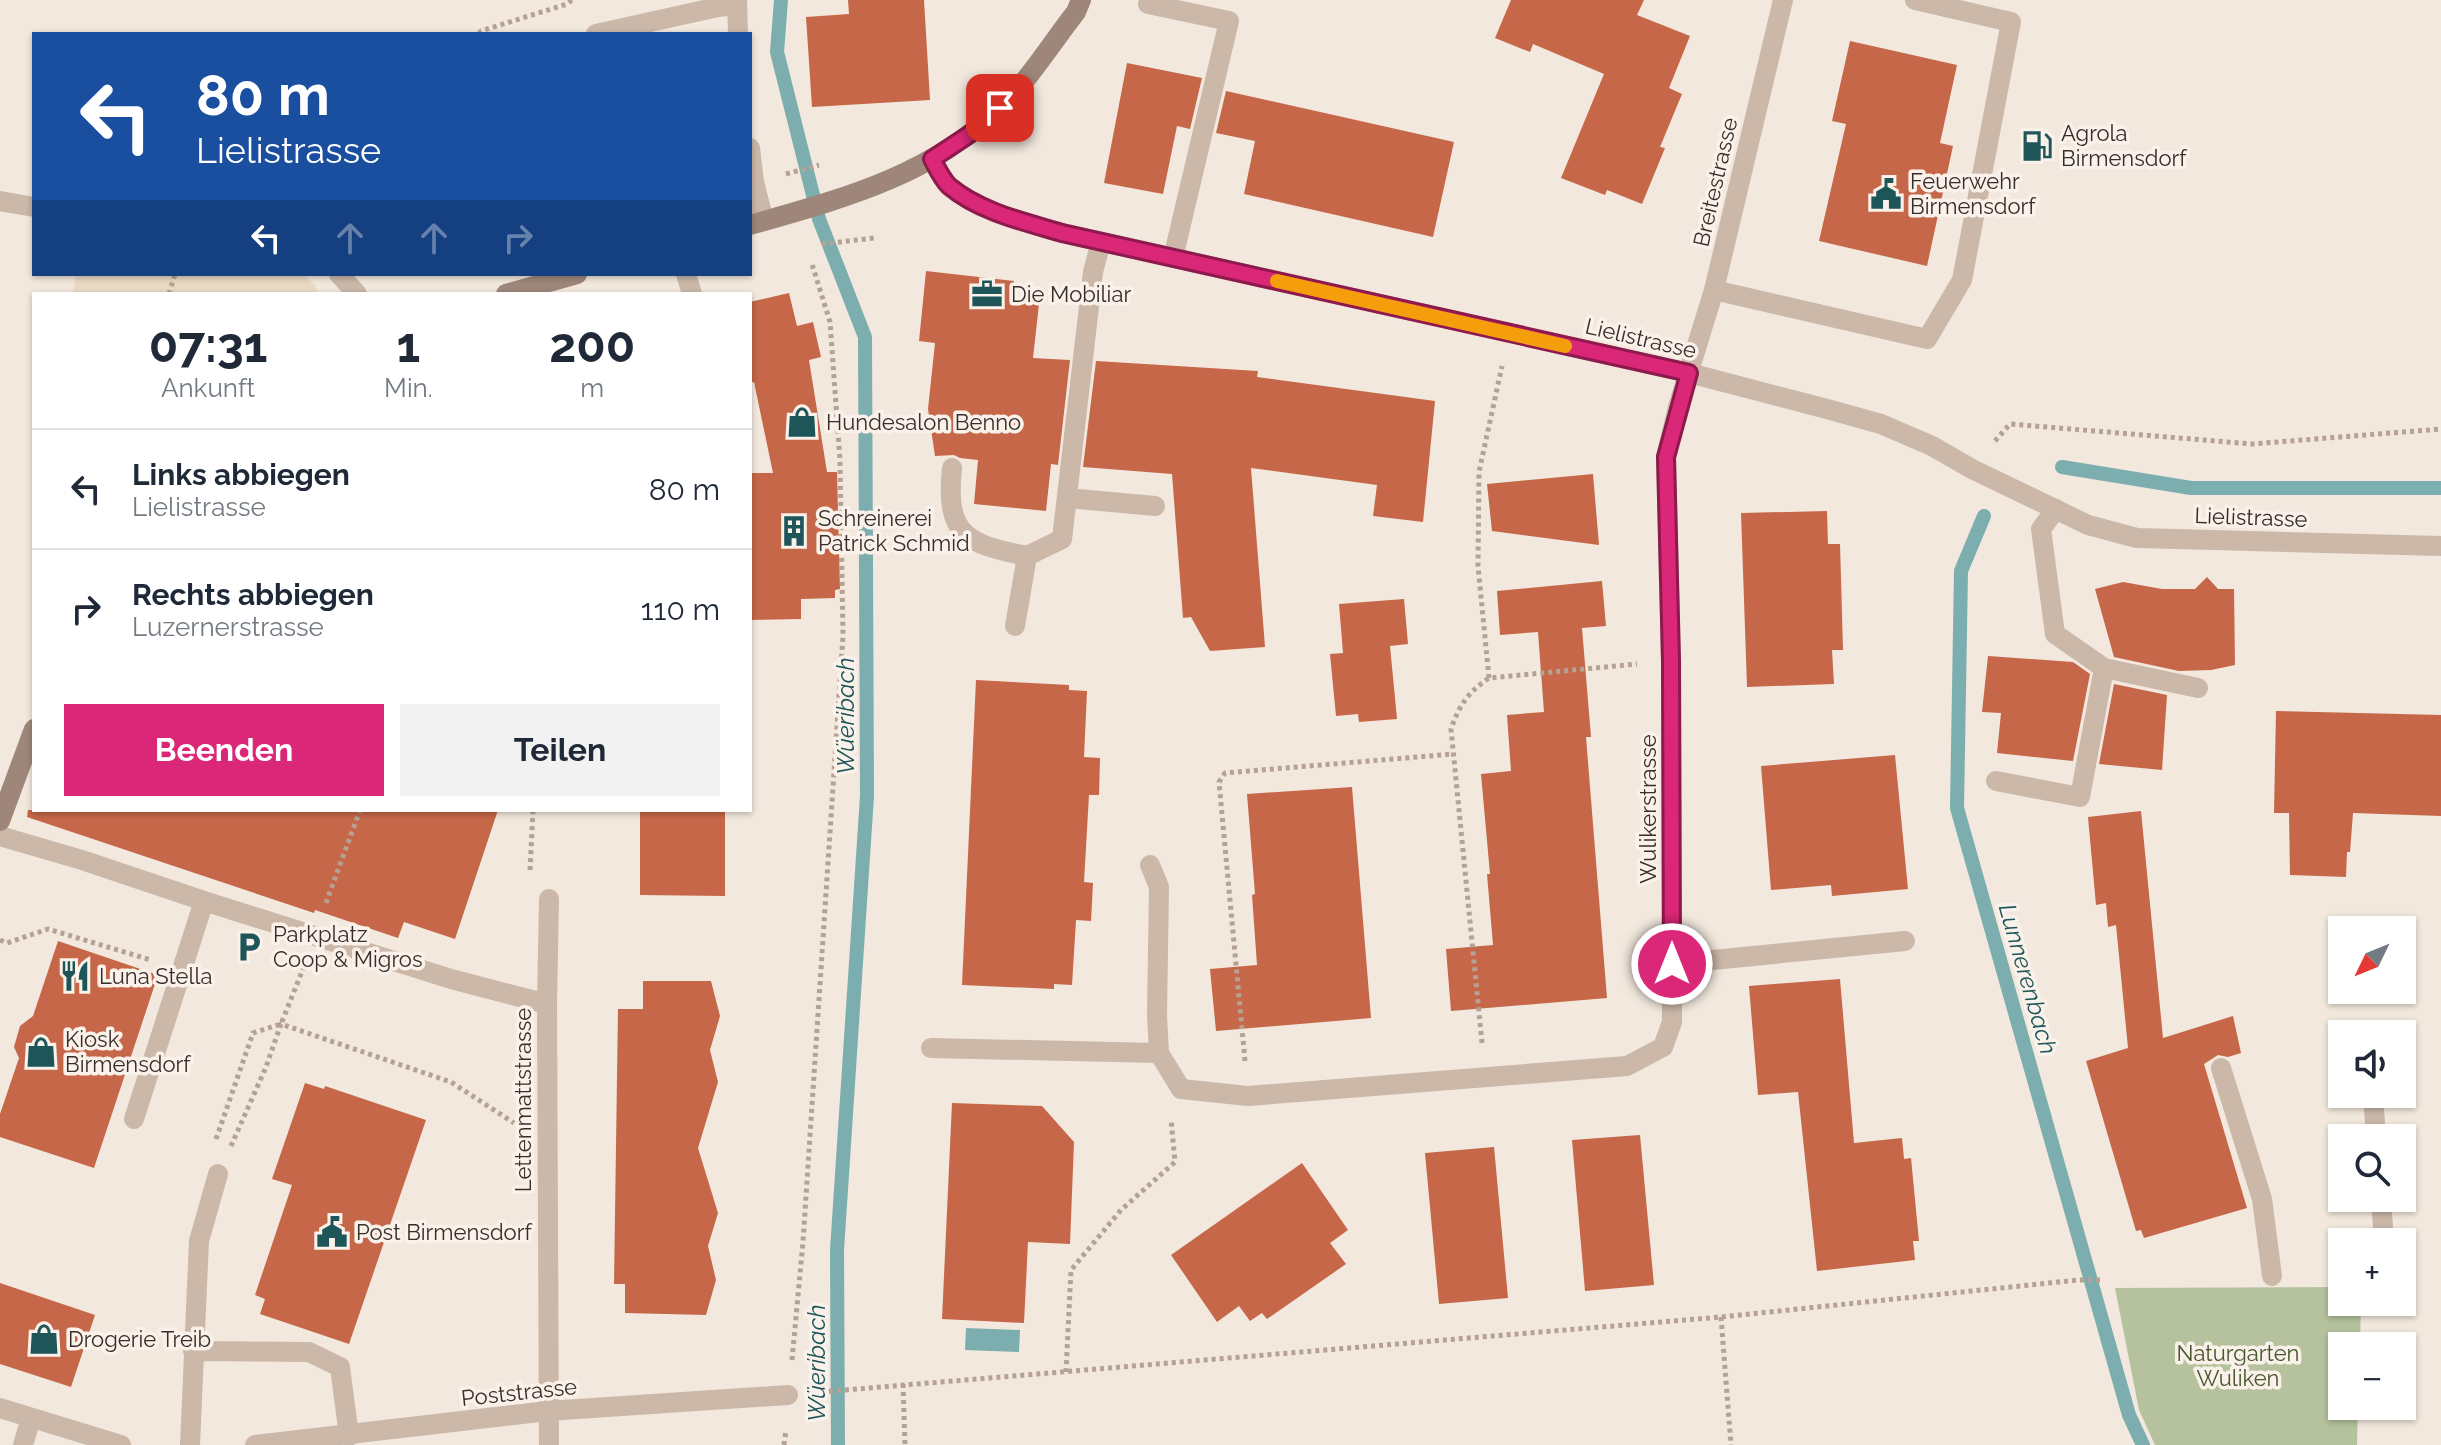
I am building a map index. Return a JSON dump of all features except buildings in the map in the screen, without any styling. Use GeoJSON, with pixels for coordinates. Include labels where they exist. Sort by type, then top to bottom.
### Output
{"type":"FeatureCollection","features":[{"type":"Feature","properties":{"kind":"main road"},"geometry":{"type":"LineString","coordinates":[[757,223],[853,195],[895,179],[970,134],[1021,85],[1076,12],[1081,0]]}},
{"type":"Feature","properties":{"kind":"main road"},"geometry":{"type":"LineString","coordinates":[[513,292],[570,276]]}},
{"type":"Feature","properties":{"kind":"main road"},"geometry":{"type":"LineString","coordinates":[[0,821],[32,734]]}},
{"type":"Feature","properties":{"kind":"street","name":"Breitestrasse"},"geometry":{"type":"LineString","coordinates":[[1689,373],[1714,290],[1783,0]]}},
{"type":"Feature","properties":{"kind":"street"},"geometry":{"type":"LineString","coordinates":[[1714,290],[1927,339],[1962,280],[2011,22],[1915,0]]}},
{"type":"Feature","properties":{"kind":"street"},"geometry":{"type":"LineString","coordinates":[[605,32],[737,3],[738,32]]}},
{"type":"Feature","properties":{"kind":"street"},"geometry":{"type":"LineString","coordinates":[[1148,4],[1229,21],[1173,258]]}},
{"type":"Feature","properties":{"kind":"street","name":"Lielistrasse"},"geometry":{"type":"LineString","coordinates":[[932,159],[947,184],[969,200],[1030,224],[1689,373],[1881,424],[1932,446],[1972,469],[2088,525],[2137,538],[2441,546]]}},
{"type":"Feature","properties":{"kind":"street"},"geometry":{"type":"LineString","coordinates":[[752,165],[757,223]]}},
{"type":"Feature","properties":{"kind":"street"},"geometry":{"type":"LineString","coordinates":[[0,201],[32,207]]}},
{"type":"Feature","properties":{"kind":"street"},"geometry":{"type":"LineString","coordinates":[[952,468],[951,512],[963,532],[981,544],[1027,556],[1062,539],[1093,272],[1101,242]]}},
{"type":"Feature","properties":{"kind":"street"},"geometry":{"type":"LineString","coordinates":[[341,276],[355,292]]}},
{"type":"Feature","properties":{"kind":"street","name":"Wulikerstrasse"},"geometry":{"type":"LineString","coordinates":[[1181,1089],[1248,1096],[1627,1066],[1663,1047],[1672,1022],[1671,661],[1666,457],[1689,373]]}},
{"type":"Feature","properties":{"kind":"street"},"geometry":{"type":"LineString","coordinates":[[1067,498],[1155,506]]}},
{"type":"Feature","properties":{"kind":"street"},"geometry":{"type":"LineString","coordinates":[[2056,509],[2041,529],[2055,634],[2104,668],[2198,688]]}},
{"type":"Feature","properties":{"kind":"street"},"geometry":{"type":"LineString","coordinates":[[1015,626],[1027,556]]}},
{"type":"Feature","properties":{"kind":"street"},"geometry":{"type":"LineString","coordinates":[[1996,781],[2080,797],[2104,668]]}},
{"type":"Feature","properties":{"kind":"street"},"geometry":{"type":"LineString","coordinates":[[0,836],[451,979],[547,1004]]}},
{"type":"Feature","properties":{"kind":"street"},"geometry":{"type":"LineString","coordinates":[[1150,865],[1159,887],[1159,1053],[1181,1089]]}},
{"type":"Feature","properties":{"kind":"street","name":"Lettenmattstrasse"},"geometry":{"type":"LineString","coordinates":[[549,899],[549,1445]]}},
{"type":"Feature","properties":{"kind":"street"},"geometry":{"type":"LineString","coordinates":[[134,1119],[204,901]]}},
{"type":"Feature","properties":{"kind":"street"},"geometry":{"type":"LineString","coordinates":[[1672,964],[1905,941]]}},
{"type":"Feature","properties":{"kind":"street"},"geometry":{"type":"LineString","coordinates":[[931,1048],[1159,1053]]}},
{"type":"Feature","properties":{"kind":"street"},"geometry":{"type":"LineString","coordinates":[[2221,1068],[2262,1199],[2272,1276]]}},
{"type":"Feature","properties":{"kind":"street"},"geometry":{"type":"LineString","coordinates":[[190,1445],[199,1241],[218,1174]]}},
{"type":"Feature","properties":{"kind":"street"},"geometry":{"type":"LineString","coordinates":[[193,1351],[309,1352],[340,1367],[349,1436]]}},
{"type":"Feature","properties":{"kind":"street","name":"Poststrasse"},"geometry":{"type":"LineString","coordinates":[[255,1445],[548,1411],[788,1395]]}},
{"type":"Feature","properties":{"kind":"street"},"geometry":{"type":"LineString","coordinates":[[0,1408],[121,1445]]}},
{"type":"Feature","properties":{"kind":"street"},"geometry":{"type":"LineString","coordinates":[[23,1445],[31,1418]]}},
{"type":"Feature","properties":{"kind":"path"},"geometry":{"type":"LineString","coordinates":[[480,32],[572,0]]}},
{"type":"Feature","properties":{"kind":"path"},"geometry":{"type":"LineString","coordinates":[[788,173],[823,164]]}},
{"type":"Feature","properties":{"kind":"path"},"geometry":{"type":"LineString","coordinates":[[822,244],[874,238]]}},
{"type":"Feature","properties":{"kind":"path"},"geometry":{"type":"LineString","coordinates":[[791,1371],[803,1242],[843,635],[840,460],[830,322],[811,261]]}},
{"type":"Feature","properties":{"kind":"path"},"geometry":{"type":"LineString","coordinates":[[1489,678],[1478,566],[1479,472],[1502,366]]}},
{"type":"Feature","properties":{"kind":"path"},"geometry":{"type":"LineString","coordinates":[[1972,469],[2010,424],[2252,444],[2441,429]]}},
{"type":"Feature","properties":{"kind":"path"},"geometry":{"type":"LineString","coordinates":[[1486,1078],[1451,729],[1459,707],[1473,689],[1489,678],[1671,661]]}},
{"type":"Feature","properties":{"kind":"path"},"geometry":{"type":"LineString","coordinates":[[1248,1096],[1219,782],[1229,771],[1453,754]]}},
{"type":"Feature","properties":{"kind":"path"},"geometry":{"type":"LineString","coordinates":[[218,1174],[266,1067],[359,812]]}},
{"type":"Feature","properties":{"kind":"path"},"geometry":{"type":"LineString","coordinates":[[0,940],[7,943],[48,929],[181,969]]}},
{"type":"Feature","properties":{"kind":"path"},"geometry":{"type":"LineString","coordinates":[[211,1154],[253,1033],[281,1024],[451,1082],[525,1131]]}},
{"type":"Feature","properties":{"kind":"path"},"geometry":{"type":"LineString","coordinates":[[1066,1372],[1071,1270],[1121,1210],[1175,1162],[1171,1120],[1181,1089]]}},
{"type":"Feature","properties":{"kind":"path"},"geometry":{"type":"LineString","coordinates":[[788,1395],[1721,1317],[2078,1280],[2103,1280]]}},
{"type":"Feature","properties":{"kind":"path"},"geometry":{"type":"LineString","coordinates":[[1721,1317],[1731,1445]]}},
{"type":"Feature","properties":{"kind":"path"},"geometry":{"type":"LineString","coordinates":[[903,1384],[905,1445]]}},
{"type":"Feature","properties":{"kind":"green space","name":"Naturgarten Wuliken"},"geometry":{"type":"Polygon","coordinates":[[[2328,1287],[2328,1316],[2361,1316],[2360,1332],[2328,1332],[2328,1420],[2358,1420],[2357,1445],[2155,1445],[2139,1410],[2115,1288],[2328,1287]]]}},
{"type":"Feature","properties":{"kind":"shaded area"},"geometry":{"type":"Polygon","coordinates":[[[76,276],[305,276],[317,292],[73,292],[76,276]]]}},
{"type":"Feature","properties":{"kind":"water"},"geometry":{"type":"Polygon","coordinates":[[[966,1328],[1020,1330],[1019,1352],[965,1350],[966,1328]]]}},
{"type":"Feature","properties":{"kind":"waterway","name":"Wüeribach"},"geometry":{"type":"LineString","coordinates":[[781,0],[777,52],[819,219],[865,337],[867,796],[837,1250],[838,1445]]}},
{"type":"Feature","properties":{"kind":"waterway","name":"Lunnerenbach"},"geometry":{"type":"LineString","coordinates":[[2062,467],[2191,488],[2441,488]]}},
{"type":"Feature","properties":{"kind":"waterway","name":"Lunnerenbach"},"geometry":{"type":"LineString","coordinates":[[1984,516],[1961,571],[1957,808],[2129,1415],[2143,1445]]}},
{"type":"Feature","properties":{"kind":"slow traffic"},"geometry":{"type":"LineString","coordinates":[[1277,281],[1565,346]]}},
{"type":"Feature","properties":{"kind":"place","name":"Agrola Birmensdorf"},"geometry":{"type":"Point","coordinates":[2037,146]}},
{"type":"Feature","properties":{"kind":"place","name":"Feuerwehr Birmensdorf"},"geometry":{"type":"Point","coordinates":[1886,194]}},
{"type":"Feature","properties":{"kind":"place","name":"Die Mobiliar"},"geometry":{"type":"Point","coordinates":[987,294]}},
{"type":"Feature","properties":{"kind":"place","name":"Hundesalon Benno"},"geometry":{"type":"Point","coordinates":[802,422]}},
{"type":"Feature","properties":{"kind":"place","name":"Schreinerei Patrick Schmid"},"geometry":{"type":"Point","coordinates":[794,531]}},
{"type":"Feature","properties":{"kind":"place","name":"Parkplatz Coop & Migros"},"geometry":{"type":"Point","coordinates":[249,947]}},
{"type":"Feature","properties":{"kind":"place","name":"Luna Stella"},"geometry":{"type":"Point","coordinates":[75,976]}},
{"type":"Feature","properties":{"kind":"place","name":"Kiosk Birmensdorf"},"geometry":{"type":"Point","coordinates":[41,1052]}},
{"type":"Feature","properties":{"kind":"place","name":"Post Birmensdorf"},"geometry":{"type":"Point","coordinates":[332,1232]}},
{"type":"Feature","properties":{"kind":"place","name":"Drogerie Treib"},"geometry":{"type":"Point","coordinates":[44,1339]}},
{"type":"Feature","properties":{"kind":"route"},"geometry":{"type":"LineString","coordinates":[[1000,108],[970,134],[932,159],[947,184],[969,200],[998,213],[1062,233],[1689,373],[1666,457],[1671,661],[1672,964]]}}]}
